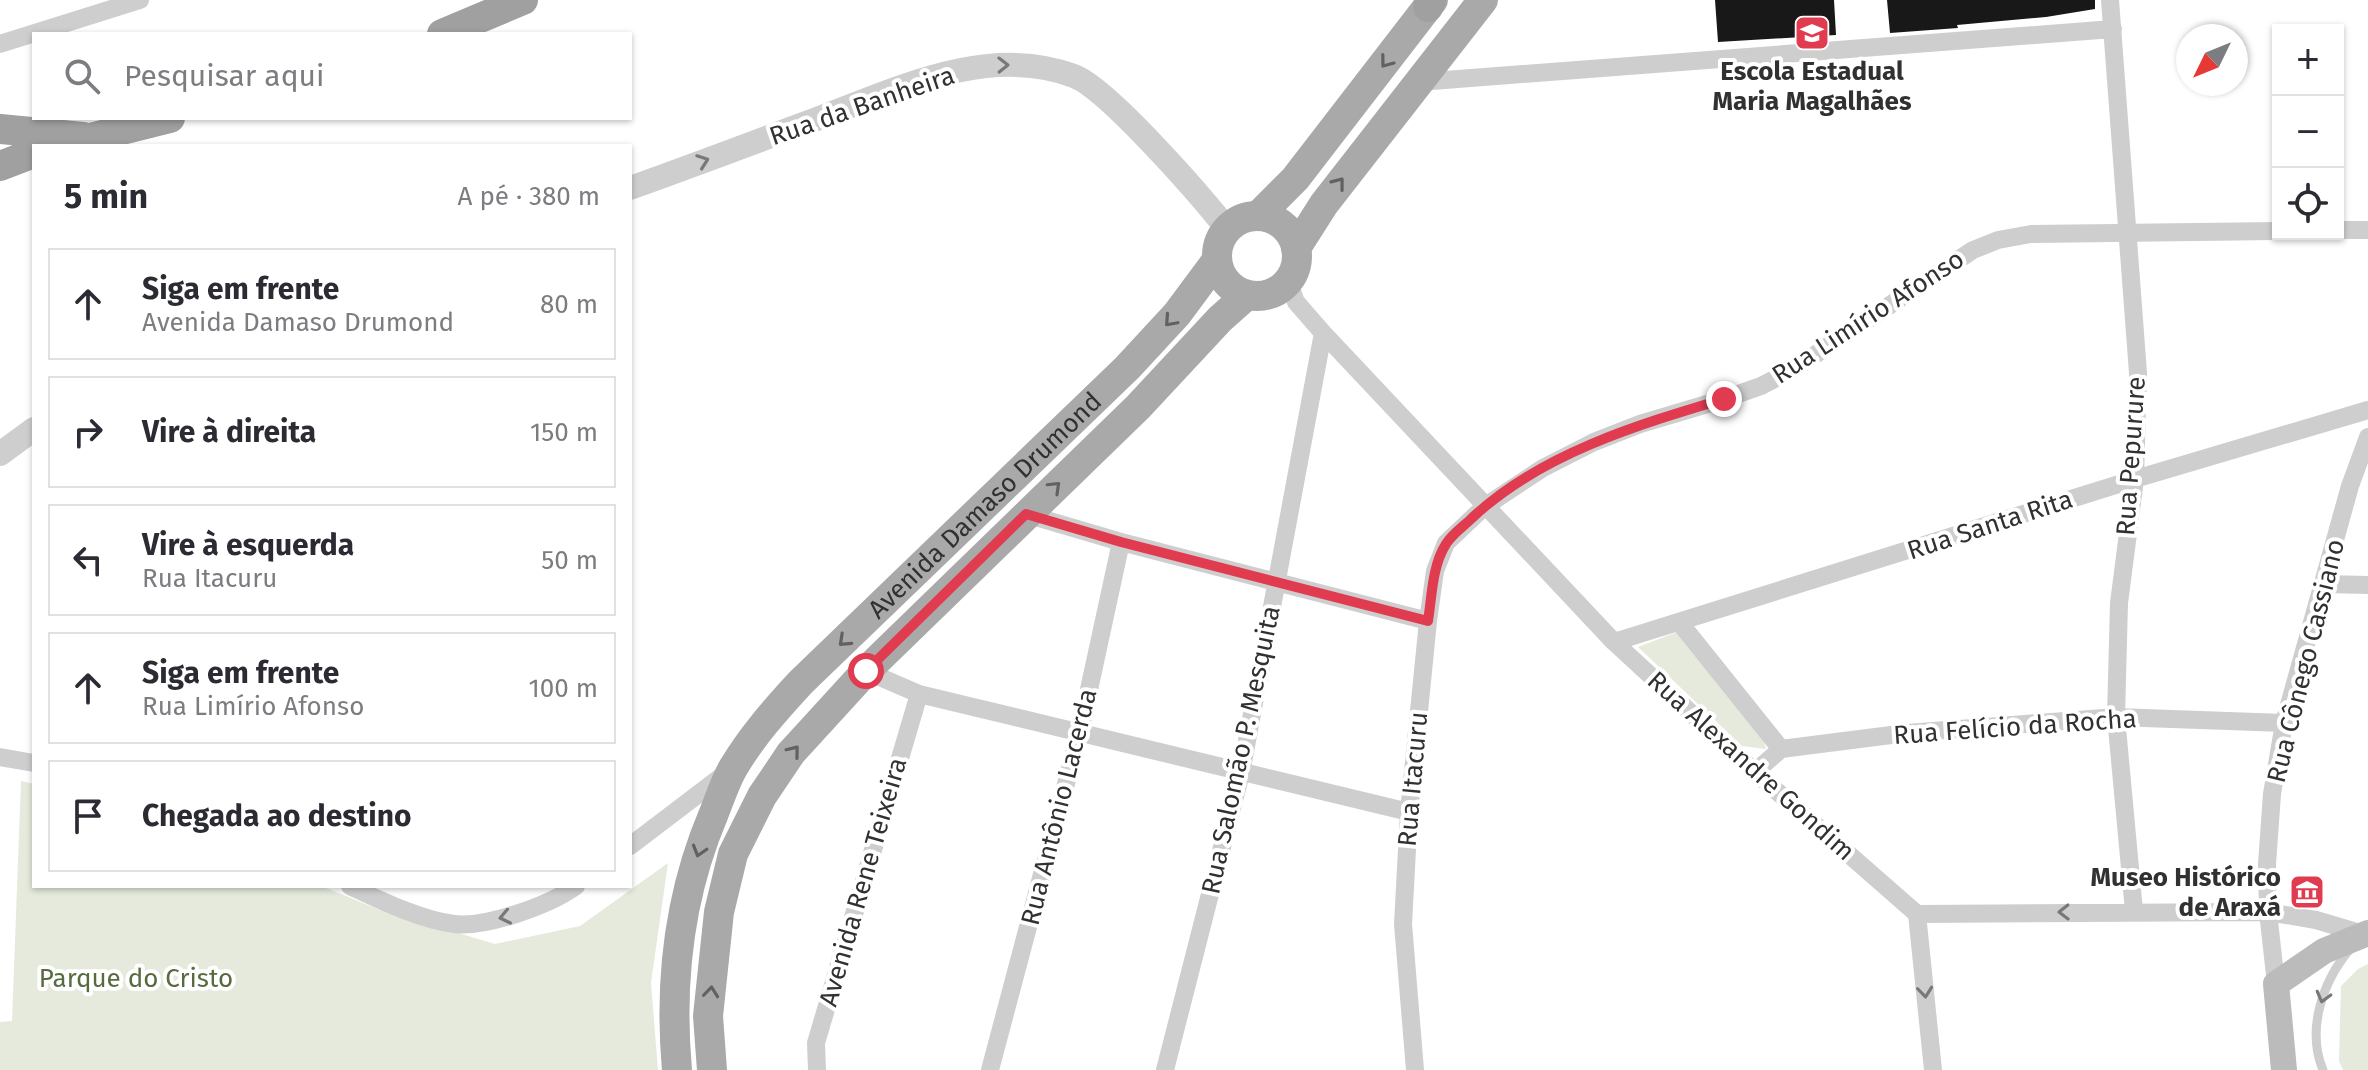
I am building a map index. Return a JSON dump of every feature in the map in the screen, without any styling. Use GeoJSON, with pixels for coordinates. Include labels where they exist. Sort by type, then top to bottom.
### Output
{"type":"FeatureCollection","features":[{"type":"Feature","properties":{"kind":"highway"},"geometry":{"type":"LineString","coordinates":[[447,32],[523,0]]}},
{"type":"Feature","properties":{"kind":"highway"},"geometry":{"type":"LineString","coordinates":[[65,144],[161,120]]}},
{"type":"Feature","properties":{"kind":"highway"},"geometry":{"type":"LineString","coordinates":[[0,129],[89,137]]}},
{"type":"Feature","properties":{"kind":"highway"},"geometry":{"type":"LineString","coordinates":[[0,166],[32,154]]}},
{"type":"Feature","properties":{"kind":"main road"},"geometry":{"type":"LineString","coordinates":[[1296,248],[1324,204],[1483,0]]}},
{"type":"Feature","properties":{"kind":"main road"},"geometry":{"type":"LineString","coordinates":[[1258,216],[1295,179],[1430,2]]}},
{"type":"Feature","properties":{"kind":"main road"},"geometry":{"type":"LineString","coordinates":[[1258,216],[1278,222],[1293,238],[1297,260],[1288,281],[1270,294],[1247,295],[1224,278],[1217,260],[1218,249],[1227,229],[1247,217],[1258,216]]}},
{"type":"Feature","properties":{"kind":"main road","name":"Avenida Damaso Drumond"},"geometry":{"type":"LineString","coordinates":[[677,1070],[674,974],[682,910],[705,833],[732,769],[764,722],[801,682],[1127,368],[1177,314],[1217,260]]}},
{"type":"Feature","properties":{"kind":"main road","name":"Avenida Damaso Drumond"},"geometry":{"type":"LineString","coordinates":[[712,1070],[708,1016],[719,912],[733,854],[762,796],[791,753],[866,671],[1138,407],[1220,319],[1247,295]]}},
{"type":"Feature","properties":{"kind":"main road"},"geometry":{"type":"LineString","coordinates":[[2284,1070],[2276,984],[2324,951],[2366,934]]}},
{"type":"Feature","properties":{"kind":"street"},"geometry":{"type":"LineString","coordinates":[[38,32],[140,0]]}},
{"type":"Feature","properties":{"kind":"street","name":"Rua Pepurure"},"geometry":{"type":"LineString","coordinates":[[2110,0],[2138,373],[2135,479],[2119,603],[2116,717],[2134,911]]}},
{"type":"Feature","properties":{"kind":"street"},"geometry":{"type":"LineString","coordinates":[[1419,82],[2113,29]]}},
{"type":"Feature","properties":{"kind":"street"},"geometry":{"type":"LineString","coordinates":[[0,44],[32,34]]}},
{"type":"Feature","properties":{"kind":"street","name":"Rua da Banheira"},"geometry":{"type":"LineString","coordinates":[[632,187],[934,76],[994,65],[1037,65],[1077,76],[1102,95],[1227,229]]}},
{"type":"Feature","properties":{"kind":"street"},"geometry":{"type":"LineString","coordinates":[[2344,230],[2368,230]]}},
{"type":"Feature","properties":{"kind":"street","name":"Rua Limírio Afonso"},"geometry":{"type":"LineString","coordinates":[[1484,507],[1543,468],[1594,442],[1640,424],[1736,395],[1792,370],[1973,250],[1998,240],[2031,234],[2272,231]]}},
{"type":"Feature","properties":{"kind":"street","name":"Rua Alexandre Gondim"},"geometry":{"type":"LineString","coordinates":[[1288,281],[1296,302],[1323,333],[1614,642],[1755,772],[1917,914]]}},
{"type":"Feature","properties":{"kind":"street","name":"Rua Salomão P. Mesquita"},"geometry":{"type":"LineString","coordinates":[[1165,1070],[1241,773],[1323,333]]}},
{"type":"Feature","properties":{"kind":"street","name":"Rua Santa Rita"},"geometry":{"type":"LineString","coordinates":[[1614,642],[2135,479],[2368,410]]}},
{"type":"Feature","properties":{"kind":"street"},"geometry":{"type":"LineString","coordinates":[[0,454],[32,430]]}},
{"type":"Feature","properties":{"kind":"street","name":"Rua Cônego Cassiano"},"geometry":{"type":"LineString","coordinates":[[2276,984],[2268,912],[2267,864],[2272,794],[2284,723],[2350,486],[2368,437]]}},
{"type":"Feature","properties":{"kind":"street","name":"Rua Itacuru"},"geometry":{"type":"LineString","coordinates":[[1415,1070],[1403,924],[1409,812],[1428,621],[1435,571],[1446,543],[1484,507]]}},
{"type":"Feature","properties":{"kind":"street"},"geometry":{"type":"LineString","coordinates":[[1026,514],[1121,542],[1428,621]]}},
{"type":"Feature","properties":{"kind":"street","name":"Rua Antônio Lacerda"},"geometry":{"type":"LineString","coordinates":[[990,1070],[1080,731],[1121,542]]}},
{"type":"Feature","properties":{"kind":"street"},"geometry":{"type":"LineString","coordinates":[[2324,584],[2368,585]]}},
{"type":"Feature","properties":{"kind":"street"},"geometry":{"type":"LineString","coordinates":[[1680,623],[1781,749],[1755,772]]}},
{"type":"Feature","properties":{"kind":"street"},"geometry":{"type":"LineString","coordinates":[[866,671],[919,694],[1409,812]]}},
{"type":"Feature","properties":{"kind":"street","name":"Avenida Rene Teixeira"},"geometry":{"type":"LineString","coordinates":[[817,1070],[816,1043],[919,694]]}},
{"type":"Feature","properties":{"kind":"street","name":"Rua Felício da Rocha"},"geometry":{"type":"LineString","coordinates":[[1781,749],[1907,733],[2116,717],[2284,723]]}},
{"type":"Feature","properties":{"kind":"street"},"geometry":{"type":"LineString","coordinates":[[0,757],[32,763]]}},
{"type":"Feature","properties":{"kind":"street"},"geometry":{"type":"LineString","coordinates":[[632,844],[732,769]]}},
{"type":"Feature","properties":{"kind":"street"},"geometry":{"type":"LineString","coordinates":[[354,888],[389,905],[455,924],[511,917],[573,888]]}},
{"type":"Feature","properties":{"kind":"street"},"geometry":{"type":"LineString","coordinates":[[1933,1070],[1917,914],[2268,912],[2316,920],[2366,934]]}},
{"type":"Feature","properties":{"kind":"lane"},"geometry":{"type":"LineString","coordinates":[[2323,1070],[2316,1040],[2324,990],[2336,968],[2366,934]]}},
{"type":"Feature","properties":{"kind":"green space"},"geometry":{"type":"Polygon","coordinates":[[[1677,632],[1763,738],[1766,749],[1742,746],[1638,647],[1677,632]]]}},
{"type":"Feature","properties":{"kind":"green space","name":"Parque do Cristo"},"geometry":{"type":"Polygon","coordinates":[[[21,781],[32,784],[32,888],[326,888],[378,909],[495,944],[580,926],[668,863],[651,983],[658,1070],[0,1070],[0,1022],[12,1021],[21,781]]]}},
{"type":"Feature","properties":{"kind":"green space"},"geometry":{"type":"Polygon","coordinates":[[[2368,964],[2368,1070],[2343,1070],[2339,1061],[2341,986],[2358,969],[2368,964]]]}},
{"type":"Feature","properties":{"kind":"building"},"geometry":{"type":"Polygon","coordinates":[[[1715,0],[1834,0],[1836,35],[1718,42],[1715,0]]]}},
{"type":"Feature","properties":{"kind":"building"},"geometry":{"type":"Polygon","coordinates":[[[1887,0],[2095,0],[2095,9],[1957,25],[1958,28],[1890,33],[1887,0]]]}},
{"type":"Feature","properties":{"kind":"place","name":"Escola Estadual Maria Magalhães"},"geometry":{"type":"Point","coordinates":[1812,33]}},
{"type":"Feature","properties":{"kind":"place","name":"Museo Histórico de Araxá"},"geometry":{"type":"Point","coordinates":[2307,892]}},
{"type":"Feature","properties":{"kind":"route"},"geometry":{"type":"LineString","coordinates":[[866,671],[1026,514],[1121,542],[1428,621],[1435,571],[1446,543],[1484,507],[1543,468],[1594,442],[1640,424],[1724,399]]}}]}
